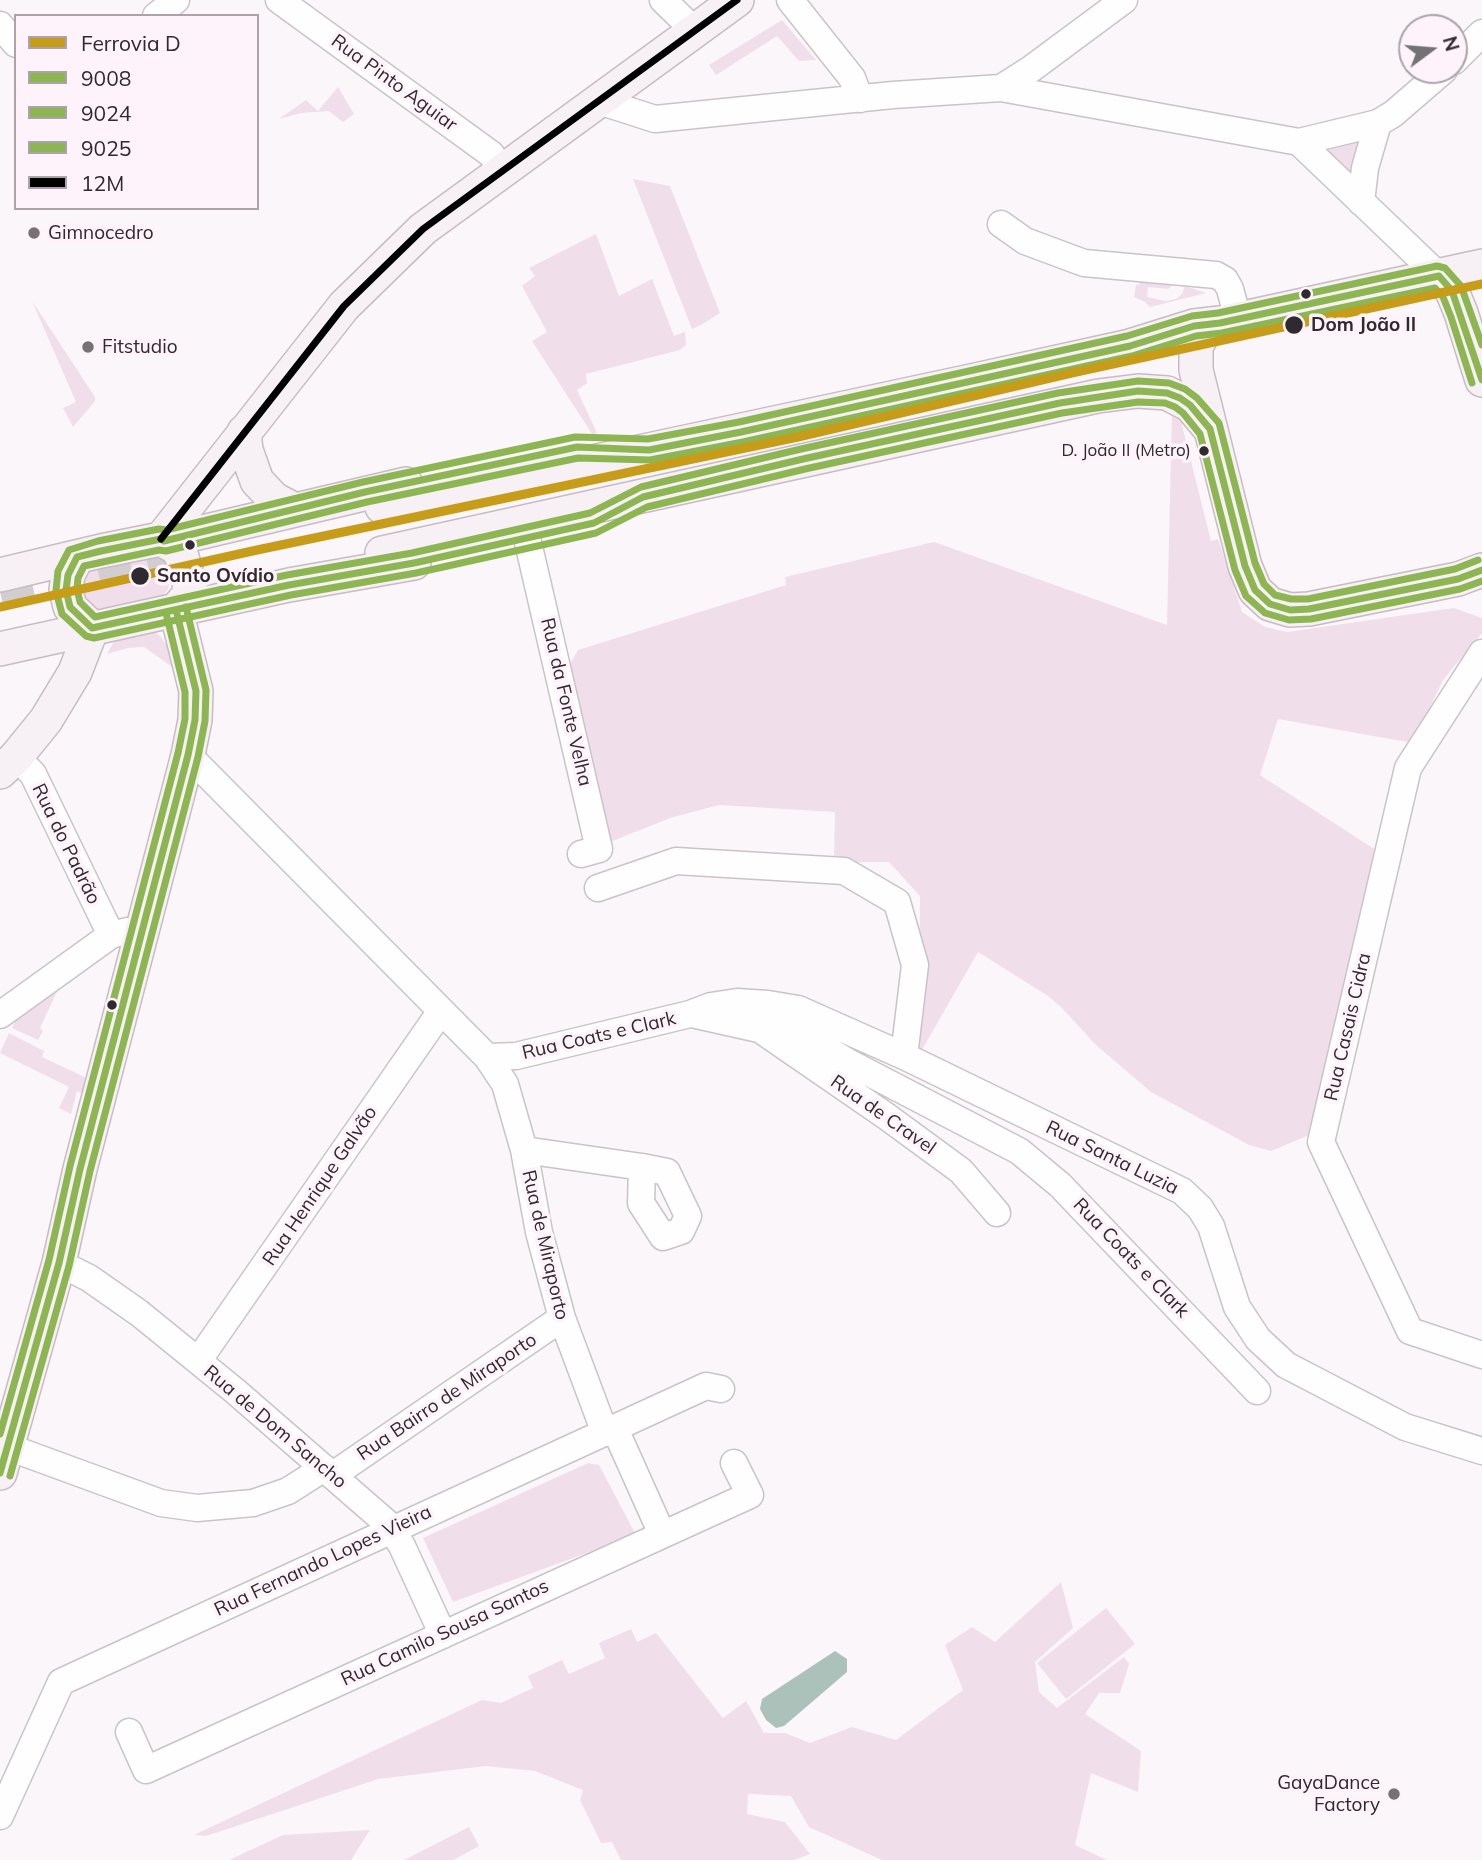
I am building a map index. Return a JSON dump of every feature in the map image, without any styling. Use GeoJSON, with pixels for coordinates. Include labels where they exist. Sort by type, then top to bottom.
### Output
{"type":"FeatureCollection","features":[{"type":"Feature","properties":{"kind":"main road"},"geometry":{"type":"LineString","coordinates":[[162,540],[344,306],[424,229],[737,0]]}},
{"type":"Feature","properties":{"kind":"main road"},"geometry":{"type":"LineString","coordinates":[[382,507],[1090,355],[1194,326],[1482,267]]}},
{"type":"Feature","properties":{"kind":"main road"},"geometry":{"type":"LineString","coordinates":[[1439,276],[1452,291],[1481,370]]}},
{"type":"Feature","properties":{"kind":"main road"},"geometry":{"type":"LineString","coordinates":[[1223,321],[1196,346],[1196,370],[1245,566],[1255,590],[1270,604],[1290,610],[1474,580]]}},
{"type":"Feature","properties":{"kind":"main road"},"geometry":{"type":"LineString","coordinates":[[382,552],[643,497],[1060,403],[1117,393],[1167,393],[1190,405],[1210,429]]}},
{"type":"Feature","properties":{"kind":"main road"},"geometry":{"type":"LineString","coordinates":[[244,432],[246,450],[257,481],[274,499],[295,510]]}},
{"type":"Feature","properties":{"kind":"main road"},"geometry":{"type":"LineString","coordinates":[[0,575],[577,447],[649,450]]}},
{"type":"Feature","properties":{"kind":"main road"},"geometry":{"type":"LineString","coordinates":[[0,649],[289,585],[414,563],[594,523],[643,497]]}},
{"type":"Feature","properties":{"kind":"main road"},"geometry":{"type":"LineString","coordinates":[[4,1460],[58,1263],[80,1169],[127,933],[188,755],[195,720],[196,691],[178,609],[188,596],[190,586],[177,548],[162,540]]}},
{"type":"Feature","properties":{"kind":"main road"},"geometry":{"type":"LineString","coordinates":[[77,558],[68,575],[66,590],[70,607],[92,628]]}},
{"type":"Feature","properties":{"kind":"main road"},"geometry":{"type":"LineString","coordinates":[[8,764],[46,720],[75,673],[92,628]]}},
{"type":"Feature","properties":{"kind":"street"},"geometry":{"type":"LineString","coordinates":[[158,14],[176,0]]}},
{"type":"Feature","properties":{"kind":"street","name":"Rua Pinto Aguiar"},"geometry":{"type":"LineString","coordinates":[[279,0],[491,154],[503,171]]}},
{"type":"Feature","properties":{"kind":"street"},"geometry":{"type":"LineString","coordinates":[[663,0],[695,31]]}},
{"type":"Feature","properties":{"kind":"street"},"geometry":{"type":"LineString","coordinates":[[790,0],[852,78],[860,99]]}},
{"type":"Feature","properties":{"kind":"street"},"geometry":{"type":"LineString","coordinates":[[1001,88],[1124,0]]}},
{"type":"Feature","properties":{"kind":"street"},"geometry":{"type":"LineString","coordinates":[[0,25],[14,42]]}},
{"type":"Feature","properties":{"kind":"street"},"geometry":{"type":"LineString","coordinates":[[1468,47],[1482,33]]}},
{"type":"Feature","properties":{"kind":"street"},"geometry":{"type":"LineString","coordinates":[[599,101],[655,119],[1001,88],[1299,142],[1378,123],[1393,114],[1428,84]]}},
{"type":"Feature","properties":{"kind":"street"},"geometry":{"type":"LineString","coordinates":[[1361,202],[1365,169],[1378,123]]}},
{"type":"Feature","properties":{"kind":"street"},"geometry":{"type":"LineString","coordinates":[[1299,142],[1439,276]]}},
{"type":"Feature","properties":{"kind":"street"},"geometry":{"type":"LineString","coordinates":[[1001,224],[1024,241],[1084,263],[1216,275],[1225,280],[1230,289],[1223,321]]}},
{"type":"Feature","properties":{"kind":"street","name":"Rua da Fonte Velha"},"geometry":{"type":"LineString","coordinates":[[527,538],[599,849],[582,854]]}},
{"type":"Feature","properties":{"kind":"street","name":"Rua Casais Cidra"},"geometry":{"type":"LineString","coordinates":[[1482,653],[1408,768],[1321,1142],[1410,1331],[1482,1355]]}},
{"type":"Feature","properties":{"kind":"street"},"geometry":{"type":"LineString","coordinates":[[188,755],[487,1057]]}},
{"type":"Feature","properties":{"kind":"street","name":"Rua do Padrão"},"geometry":{"type":"LineString","coordinates":[[8,764],[33,774],[127,933]]}},
{"type":"Feature","properties":{"kind":"street"},"geometry":{"type":"LineString","coordinates":[[598,888],[676,862],[844,871],[897,902],[915,965],[904,1056]]}},
{"type":"Feature","properties":{"kind":"street"},"geometry":{"type":"LineString","coordinates":[[0,1015],[127,933]]}},
{"type":"Feature","properties":{"kind":"street","name":"Rua Santa Luzia"},"geometry":{"type":"LineString","coordinates":[[691,1014],[711,1006],[737,1002],[798,1010],[904,1056],[1182,1191],[1200,1208],[1211,1226],[1237,1307],[1258,1339],[1286,1365],[1405,1427],[1482,1451]]}},
{"type":"Feature","properties":{"kind":"street","name":"Rua Henrique Galvão"},"geometry":{"type":"LineString","coordinates":[[198,1361],[441,1011]]}},
{"type":"Feature","properties":{"kind":"street","name":"Rua Coats e Clark"},"geometry":{"type":"LineString","coordinates":[[487,1057],[516,1056],[691,1014],[802,1035],[848,1062],[1019,1151],[1060,1185],[1257,1391]]}},
{"type":"Feature","properties":{"kind":"street","name":"Rua de Cravel"},"geometry":{"type":"LineString","coordinates":[[759,1029],[961,1171],[997,1213]]}},
{"type":"Feature","properties":{"kind":"street","name":"Rua de Miraporto"},"geometry":{"type":"LineString","coordinates":[[487,1057],[505,1084],[523,1150],[538,1232],[562,1318],[610,1431],[662,1534]]}},
{"type":"Feature","properties":{"kind":"street"},"geometry":{"type":"LineString","coordinates":[[523,1150],[642,1167]]}},
{"type":"Feature","properties":{"kind":"street","name":"Rua de Dom Sancho"},"geometry":{"type":"LineString","coordinates":[[58,1263],[89,1278],[198,1361],[392,1530],[443,1634]]}},
{"type":"Feature","properties":{"kind":"street","name":"Rua Bairro de Miraporto"},"geometry":{"type":"LineString","coordinates":[[4,1460],[161,1503],[197,1508],[253,1503],[288,1491],[328,1472],[562,1318]]}},
{"type":"Feature","properties":{"kind":"street","name":"Rua Fernando Lopes Vieira"},"geometry":{"type":"LineString","coordinates":[[0,1816],[61,1682],[706,1386],[721,1389]]}},
{"type":"Feature","properties":{"kind":"street","name":"Rua Camilo Sousa Santos"},"geometry":{"type":"LineString","coordinates":[[129,1732],[146,1770],[750,1495],[734,1463]]}},
{"type":"Feature","properties":{"kind":"shaded area"},"geometry":{"type":"Polygon","coordinates":[[[782,20],[816,60],[799,61],[777,36],[716,75],[709,65],[782,20]]]}},
{"type":"Feature","properties":{"kind":"shaded area"},"geometry":{"type":"Polygon","coordinates":[[[338,87],[354,114],[343,122],[329,111],[301,113],[279,119],[306,100],[318,111],[338,87]]]}},
{"type":"Feature","properties":{"kind":"shaded area"},"geometry":{"type":"Polygon","coordinates":[[[1364,131],[1352,175],[1321,145],[1364,131]]]}},
{"type":"Feature","properties":{"kind":"shaded area"},"geometry":{"type":"Polygon","coordinates":[[[633,179],[670,186],[720,313],[692,329],[633,179]]]}},
{"type":"Feature","properties":{"kind":"shaded area"},"geometry":{"type":"Polygon","coordinates":[[[596,234],[619,296],[652,279],[674,336],[685,332],[686,345],[680,350],[586,374],[587,383],[577,390],[597,433],[592,434],[532,341],[547,332],[522,286],[535,276],[529,268],[596,234]]]}},
{"type":"Feature","properties":{"kind":"shaded area"},"geometry":{"type":"Polygon","coordinates":[[[1140,280],[1173,285],[1168,289],[1148,287],[1147,297],[1166,301],[1176,299],[1185,286],[1206,293],[1150,307],[1134,297],[1136,285],[1139,285],[1140,280]]]}},
{"type":"Feature","properties":{"kind":"shaded area"},"geometry":{"type":"Polygon","coordinates":[[[32,301],[95,397],[95,401],[73,427],[63,408],[76,402],[32,301]]]}},
{"type":"Feature","properties":{"kind":"shaded area"},"geometry":{"type":"Polygon","coordinates":[[[1172,411],[1180,417],[1211,541],[1218,539],[1242,612],[1265,627],[1287,632],[1454,608],[1482,618],[1482,633],[1443,680],[1413,743],[1278,719],[1260,775],[1382,854],[1311,1129],[1307,1136],[1271,1151],[1249,1145],[1151,1092],[1096,1045],[1048,996],[978,952],[919,1055],[920,896],[889,862],[834,862],[835,812],[719,805],[670,818],[605,844],[566,671],[578,650],[786,585],[785,577],[934,542],[1167,625],[1172,411]]]}},
{"type":"Feature","properties":{"kind":"shaded area"},"geometry":{"type":"Polygon","coordinates":[[[149,555],[167,567],[170,581],[163,597],[102,614],[87,608],[78,583],[86,570],[149,555]]]}},
{"type":"Feature","properties":{"kind":"shaded area"},"geometry":{"type":"Polygon","coordinates":[[[152,630],[168,647],[175,669],[144,647],[107,654],[115,639],[152,630]]]}},
{"type":"Feature","properties":{"kind":"shaded area"},"geometry":{"type":"Polygon","coordinates":[[[60,985],[40,1028],[43,1031],[38,1040],[12,1028],[18,1015],[60,985]]]}},
{"type":"Feature","properties":{"kind":"shaded area"},"geometry":{"type":"Polygon","coordinates":[[[9,1033],[44,1051],[42,1057],[93,1081],[89,1097],[77,1091],[71,1114],[59,1108],[69,1087],[0,1053],[9,1033]]]}},
{"type":"Feature","properties":{"kind":"shaded area"},"geometry":{"type":"Polygon","coordinates":[[[588,1463],[599,1465],[636,1535],[453,1602],[423,1538],[588,1463]]]}},
{"type":"Feature","properties":{"kind":"shaded area"},"geometry":{"type":"Polygon","coordinates":[[[1061,1582],[1073,1628],[1035,1662],[1039,1692],[1057,1708],[1124,1657],[1129,1664],[1120,1693],[1099,1693],[1085,1714],[1141,1751],[1138,1792],[1091,1773],[1075,1845],[1107,1860],[882,1860],[809,1827],[791,1796],[748,1794],[747,1814],[785,1822],[810,1854],[794,1860],[621,1860],[612,1842],[601,1843],[580,1800],[583,1790],[535,1771],[486,1766],[378,1779],[206,1836],[194,1835],[482,1700],[501,1703],[533,1688],[528,1676],[562,1660],[569,1674],[605,1658],[599,1643],[631,1629],[637,1642],[656,1633],[723,1718],[746,1701],[764,1733],[785,1733],[810,1743],[852,1727],[896,1740],[963,1690],[945,1645],[972,1627],[995,1642],[1061,1582]]]}},
{"type":"Feature","properties":{"kind":"shaded area"},"geometry":{"type":"Polygon","coordinates":[[[1106,1608],[1135,1644],[1066,1699],[1037,1663],[1106,1608]]]}},
{"type":"Feature","properties":{"kind":"shaded area"},"geometry":{"type":"Polygon","coordinates":[[[835,1651],[847,1659],[847,1672],[784,1726],[776,1728],[766,1720],[760,1709],[762,1699],[835,1651]]]}},
{"type":"Feature","properties":{"kind":"shaded area"},"geometry":{"type":"Polygon","coordinates":[[[469,1827],[479,1846],[453,1860],[404,1860],[469,1827]]]}},
{"type":"Feature","properties":{"kind":"shaded area"},"geometry":{"type":"Polygon","coordinates":[[[370,1830],[351,1860],[229,1860],[283,1835],[370,1830]]]}},
{"type":"Feature","properties":{"kind":"tunnel"},"geometry":{"type":"LineString","coordinates":[[0,591],[188,550]]}},
{"type":"Feature","properties":{"kind":"rail line","name":"D"},"geometry":{"type":"LineString","coordinates":[[0,607],[257,550],[798,437],[1076,372],[1482,284]]}},
{"type":"Feature","properties":{"kind":"transit line","name":"12M"},"geometry":{"type":"LineString","coordinates":[[161,539],[344,306],[423,229],[737,0]]}},
{"type":"Feature","properties":{"kind":"transit line","name":"9024"},"geometry":{"type":"LineString","coordinates":[[1482,345],[1461,286],[1445,268],[1437,266],[1218,313],[1192,316],[1127,336],[739,422],[648,439],[575,437],[363,482],[166,530],[159,529],[98,541],[69,550],[58,571],[56,591],[62,614],[86,636],[94,638],[291,595],[416,573],[596,533],[647,507],[805,469],[1062,413],[1138,402],[1165,403],[1175,407],[1200,434],[1235,570],[1246,596],[1265,613],[1289,620],[1311,619],[1460,589],[1482,581]]}},
{"type":"Feature","properties":{"kind":"transit line","name":"9008"},"geometry":{"type":"LineString","coordinates":[[1482,380],[1452,291],[1439,276],[1220,323],[1194,326],[1130,346],[741,432],[649,450],[577,447],[365,492],[164,541],[161,539],[101,551],[77,557],[68,575],[66,590],[70,607],[92,628],[289,585],[414,563],[594,523],[643,497],[1060,403],[1138,391],[1167,393],[1180,398],[1190,405],[1210,429],[1245,566],[1255,590],[1270,604],[1290,610],[1309,609],[1458,579],[1482,570]]}},
{"type":"Feature","properties":{"kind":"transit line","name":"9025"},"geometry":{"type":"LineString","coordinates":[[1472,383],[1451,317],[1443,297],[1435,288],[1222,333],[1196,336],[1132,356],[743,442],[650,460],[578,458],[367,502],[166,551],[159,550],[84,566],[78,578],[77,589],[80,602],[95,617],[287,575],[412,553],[590,513],[641,487],[801,449],[1058,393],[1138,381],[1169,383],[1185,389],[1197,398],[1219,423],[1255,563],[1264,584],[1275,595],[1308,599],[1455,569],[1478,560]]}},
{"type":"Feature","properties":{"kind":"transit line","name":"9024"},"geometry":{"type":"LineString","coordinates":[[10,1476],[69,1266],[90,1171],[198,757],[205,721],[206,690],[186,607]]}},
{"type":"Feature","properties":{"kind":"transit line","name":"9008"},"geometry":{"type":"LineString","coordinates":[[0,1473],[59,1263],[80,1169],[188,755],[195,720],[196,691],[176,610]]}},
{"type":"Feature","properties":{"kind":"transit line","name":"9025"},"geometry":{"type":"LineString","coordinates":[[0,1434],[49,1260],[70,1166],[185,719],[185,692],[166,613]]}},
{"type":"Feature","properties":{"kind":"place","name":"Gimnocedro"},"geometry":{"type":"Point","coordinates":[34,233]}},
{"type":"Feature","properties":{"kind":"place","name":"Dom João II"},"geometry":{"type":"Point","coordinates":[1294,325]}},
{"type":"Feature","properties":{"kind":"place","name":"Fitstudio"},"geometry":{"type":"Point","coordinates":[88,347]}},
{"type":"Feature","properties":{"kind":"place","name":"D. João II (Metro)"},"geometry":{"type":"Point","coordinates":[1204,451]}},
{"type":"Feature","properties":{"kind":"place","name":"Santo Ovídio"},"geometry":{"type":"Point","coordinates":[140,576]}},
{"type":"Feature","properties":{"kind":"place","name":"GayaDance Factory"},"geometry":{"type":"Point","coordinates":[1394,1794]}}]}
